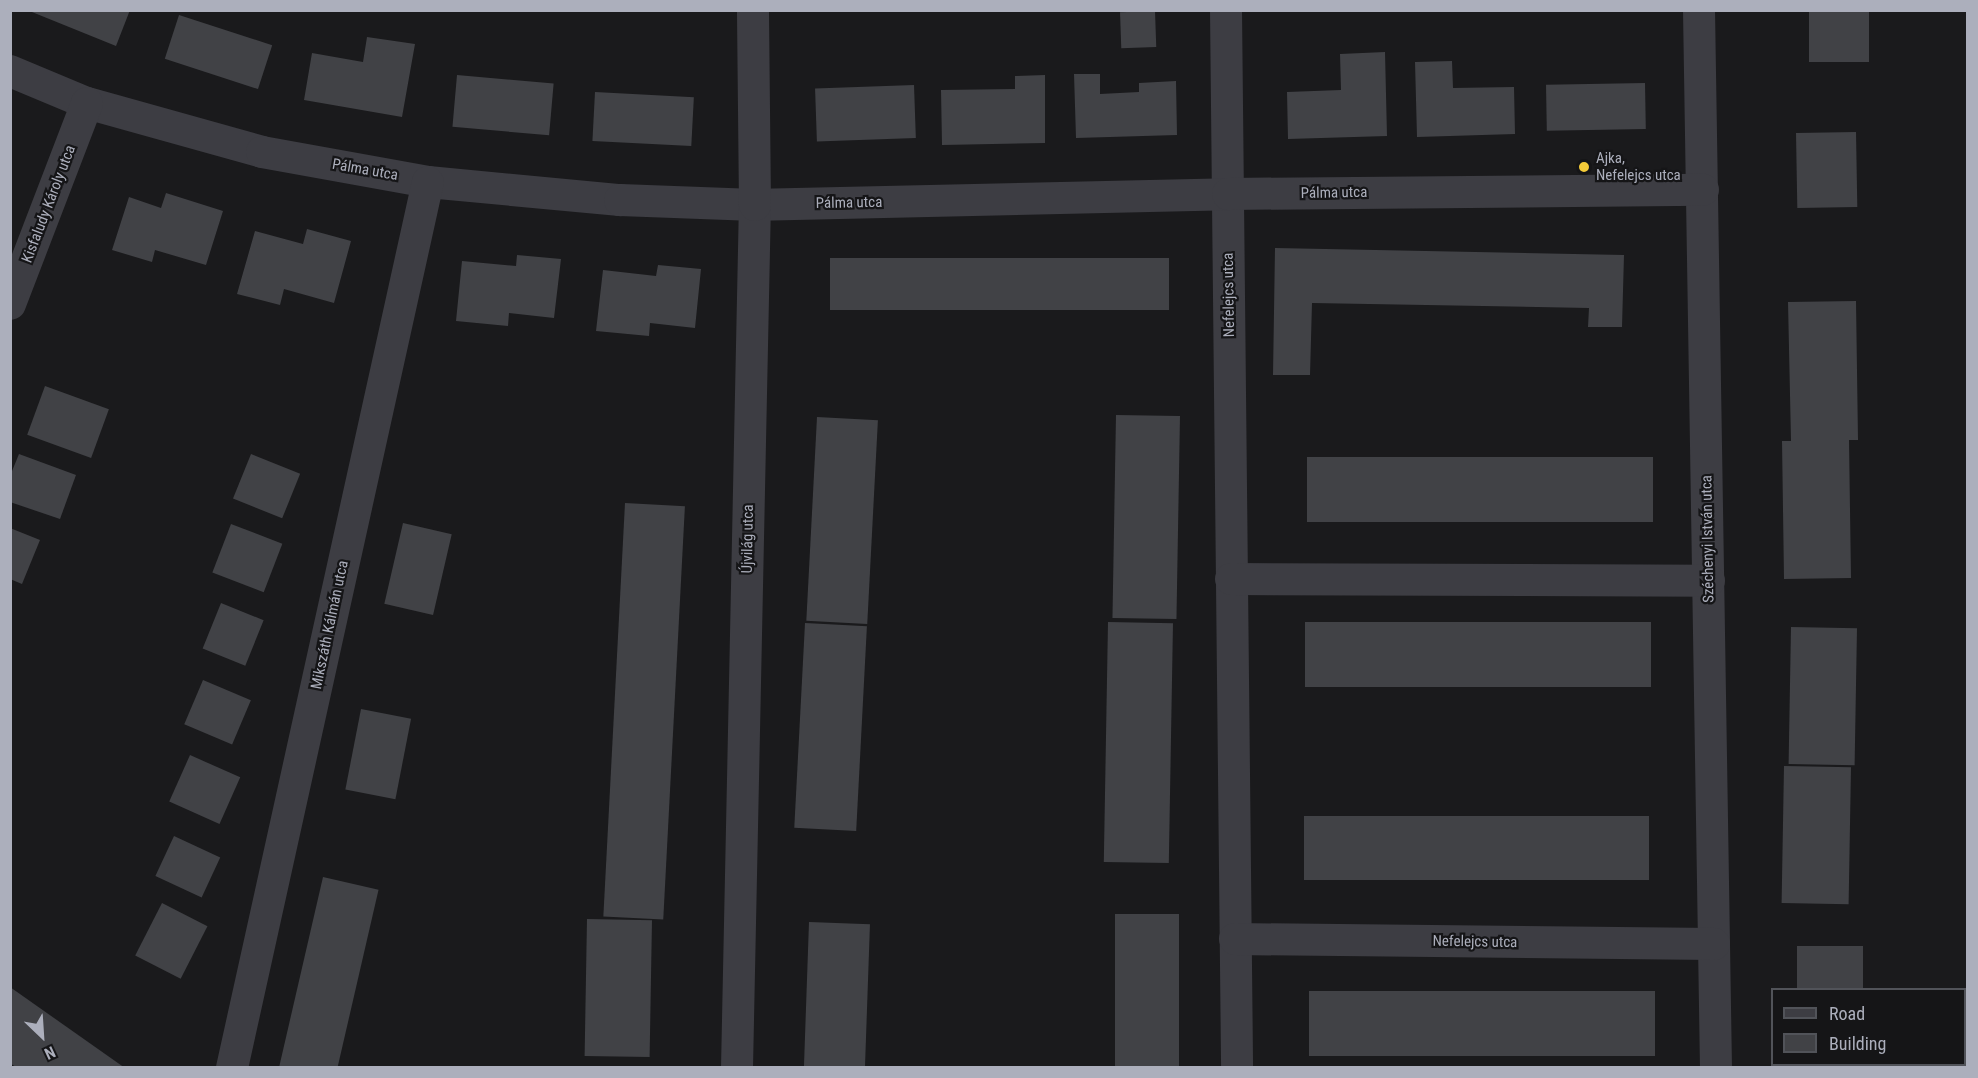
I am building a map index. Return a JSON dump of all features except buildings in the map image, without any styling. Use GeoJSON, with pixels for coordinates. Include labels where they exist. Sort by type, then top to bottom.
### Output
{"type":"FeatureCollection","features":[{"type":"Feature","properties":{"kind":"street","name":"Újvilág utca"},"geometry":{"type":"LineString","coordinates":[[737,1068],[755,205],[753,10]]}},
{"type":"Feature","properties":{"kind":"street","name":"Nefelejcs utca"},"geometry":{"type":"LineString","coordinates":[[1226,10],[1237,1068]]}},
{"type":"Feature","properties":{"kind":"street","name":"Széchenyi István utca"},"geometry":{"type":"LineString","coordinates":[[1700,10],[1716,1068]]}},
{"type":"Feature","properties":{"kind":"street","name":"Pálma utca"},"geometry":{"type":"LineString","coordinates":[[10,71],[87,103],[262,152],[428,182],[620,200],[755,205],[1228,195],[1703,190]]}},
{"type":"Feature","properties":{"kind":"street","name":"Kisfaludy Károly utca"},"geometry":{"type":"LineString","coordinates":[[10,304],[87,103]]}},
{"type":"Feature","properties":{"kind":"street","name":"Mikszáth Kálmán utca"},"geometry":{"type":"LineString","coordinates":[[232,1068],[428,182]]}},
{"type":"Feature","properties":{"kind":"street"},"geometry":{"type":"LineString","coordinates":[[1232,579],[1709,581]]}},
{"type":"Feature","properties":{"kind":"street","name":"Nefelejcs utca"},"geometry":{"type":"LineString","coordinates":[[1235,939],[1714,944]]}},
{"type":"Feature","properties":{"kind":"place","name":"Ajka, Nefelejcs utca"},"geometry":{"type":"Point","coordinates":[1584,167]}}]}
